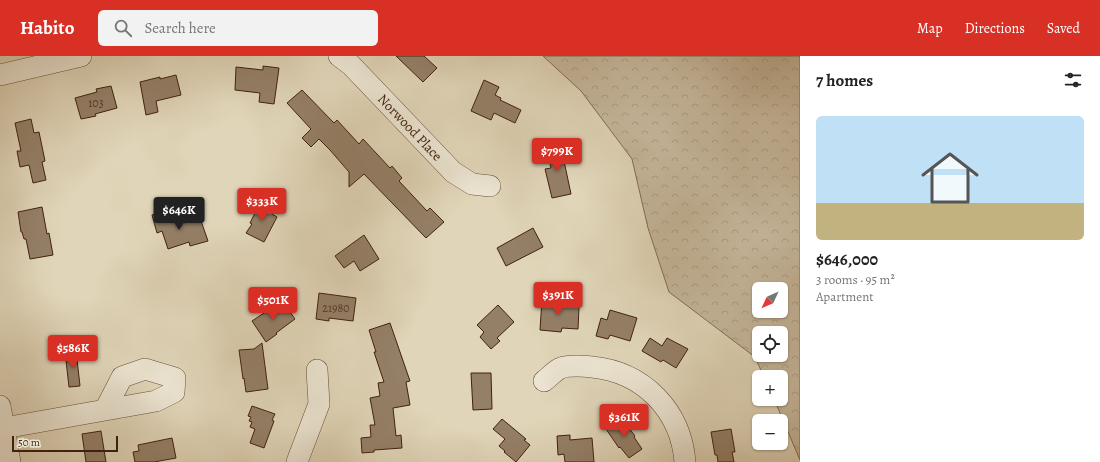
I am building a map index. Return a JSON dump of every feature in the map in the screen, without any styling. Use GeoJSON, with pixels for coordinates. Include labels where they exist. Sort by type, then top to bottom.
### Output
{"type":"FeatureCollection","features":[{"type":"Feature","properties":{"kind":"street"},"geometry":{"type":"LineString","coordinates":[[0,75],[81,56]]}},
{"type":"Feature","properties":{"kind":"street","name":"Norwood Place"},"geometry":{"type":"LineString","coordinates":[[339,56],[351,65],[367,81],[453,172],[472,184],[490,186]]}},
{"type":"Feature","properties":{"kind":"street"},"geometry":{"type":"LineString","coordinates":[[544,381],[562,367],[582,366],[613,371],[640,383],[668,410],[679,432],[686,462]]}},
{"type":"Feature","properties":{"kind":"street"},"geometry":{"type":"LineString","coordinates":[[297,462],[319,404],[318,370]]}},
{"type":"Feature","properties":{"kind":"street"},"geometry":{"type":"LineString","coordinates":[[0,406],[10,462]]}},
{"type":"Feature","properties":{"kind":"street"},"geometry":{"type":"LineString","coordinates":[[4,428],[105,410]]}},
{"type":"Feature","properties":{"kind":"green space"},"geometry":{"type":"Polygon","coordinates":[[[543,56],[800,56],[800,460],[788,432],[788,414],[780,414],[777,406],[788,406],[788,370],[761,370],[757,362],[788,362],[788,326],[752,326],[752,355],[669,292],[648,228],[632,159],[581,91],[543,56]]]}},
{"type":"Feature","properties":{"kind":"building"},"geometry":{"type":"Polygon","coordinates":[[[396,56],[424,56],[437,68],[423,82],[396,56]]]}},
{"type":"Feature","properties":{"kind":"building"},"geometry":{"type":"Polygon","coordinates":[[[263,66],[279,68],[274,104],[259,102],[260,93],[235,90],[236,67],[263,70],[263,66]]]}},
{"type":"Feature","properties":{"kind":"building"},"geometry":{"type":"Polygon","coordinates":[[[176,75],[181,95],[156,101],[158,112],[146,115],[140,82],[176,75]]]}},
{"type":"Feature","properties":{"kind":"building"},"geometry":{"type":"Polygon","coordinates":[[[484,80],[499,87],[495,95],[501,98],[500,100],[521,110],[515,123],[494,113],[491,120],[471,111],[484,80]]]}},
{"type":"Feature","properties":{"kind":"building"},"geometry":{"type":"Polygon","coordinates":[[[111,86],[117,108],[95,114],[96,116],[81,119],[75,98],[97,92],[96,89],[111,86]]]}},
{"type":"Feature","properties":{"kind":"building"},"geometry":{"type":"Polygon","coordinates":[[[302,90],[334,123],[337,120],[359,144],[363,139],[390,168],[392,166],[402,178],[399,181],[427,211],[430,208],[444,222],[426,238],[364,174],[349,187],[349,172],[330,150],[319,139],[311,147],[302,138],[311,129],[287,103],[302,90]]]}},
{"type":"Feature","properties":{"kind":"building"},"geometry":{"type":"Polygon","coordinates":[[[31,119],[34,133],[39,132],[45,161],[42,162],[46,180],[33,183],[29,165],[20,167],[17,151],[21,151],[15,123],[31,119]]]}},
{"type":"Feature","properties":{"kind":"building"},"geometry":{"type":"Polygon","coordinates":[[[562,143],[571,194],[552,198],[545,169],[551,168],[546,147],[562,143]]]}},
{"type":"Feature","properties":{"kind":"building"},"geometry":{"type":"Polygon","coordinates":[[[261,201],[274,209],[272,214],[277,217],[264,242],[246,233],[252,224],[250,223],[261,201]]]}},
{"type":"Feature","properties":{"kind":"building"},"geometry":{"type":"Polygon","coordinates":[[[42,207],[53,255],[30,259],[26,239],[24,239],[21,232],[18,212],[42,207]]]}},
{"type":"Feature","properties":{"kind":"building"},"geometry":{"type":"Polygon","coordinates":[[[167,210],[171,223],[183,219],[184,223],[200,218],[208,241],[190,246],[189,242],[168,249],[162,231],[157,233],[152,215],[167,210]]]}},
{"type":"Feature","properties":{"kind":"building"},"geometry":{"type":"Polygon","coordinates":[[[533,228],[543,247],[506,266],[497,248],[533,228]]]}},
{"type":"Feature","properties":{"kind":"building"},"geometry":{"type":"Polygon","coordinates":[[[364,235],[379,259],[360,271],[354,261],[344,268],[335,256],[364,235]]]}},
{"type":"Feature","properties":{"kind":"building"},"geometry":{"type":"Polygon","coordinates":[[[319,293],[356,298],[353,321],[329,318],[329,321],[316,319],[319,293]]]}},
{"type":"Feature","properties":{"kind":"building"},"geometry":{"type":"Polygon","coordinates":[[[542,299],[565,301],[565,306],[579,307],[578,329],[562,328],[561,332],[540,330],[542,299]]]}},
{"type":"Feature","properties":{"kind":"building"},"geometry":{"type":"Polygon","coordinates":[[[282,301],[295,319],[266,342],[252,321],[282,301]]]}},
{"type":"Feature","properties":{"kind":"building"},"geometry":{"type":"Polygon","coordinates":[[[498,305],[514,322],[497,338],[500,341],[491,349],[480,337],[484,332],[477,325],[498,305]]]}},
{"type":"Feature","properties":{"kind":"building"},"geometry":{"type":"Polygon","coordinates":[[[610,310],[637,318],[630,341],[610,335],[608,339],[596,336],[601,318],[607,320],[610,310]]]}},
{"type":"Feature","properties":{"kind":"building"},"geometry":{"type":"Polygon","coordinates":[[[390,323],[410,381],[406,382],[410,405],[393,408],[396,436],[401,435],[402,448],[374,450],[374,452],[362,453],[361,438],[371,437],[370,425],[375,425],[370,398],[380,396],[378,383],[384,382],[374,352],[376,352],[369,330],[390,323]]]}},
{"type":"Feature","properties":{"kind":"building"},"geometry":{"type":"Polygon","coordinates":[[[650,338],[662,346],[667,338],[688,349],[676,368],[663,360],[661,362],[642,351],[650,338]]]}},
{"type":"Feature","properties":{"kind":"building"},"geometry":{"type":"Polygon","coordinates":[[[262,343],[268,389],[246,392],[239,350],[254,349],[262,343]]]}},
{"type":"Feature","properties":{"kind":"building"},"geometry":{"type":"Polygon","coordinates":[[[76,350],[80,386],[69,387],[65,352],[76,350]]]}},
{"type":"Feature","properties":{"kind":"building"},"geometry":{"type":"Polygon","coordinates":[[[471,373],[491,373],[492,409],[473,410],[471,373]]]}},
{"type":"Feature","properties":{"kind":"building"},"geometry":{"type":"Polygon","coordinates":[[[252,406],[275,414],[272,420],[274,421],[264,448],[250,443],[255,429],[250,427],[252,422],[249,421],[251,417],[248,416],[252,406]]]}},
{"type":"Feature","properties":{"kind":"building"},"geometry":{"type":"Polygon","coordinates":[[[621,418],[635,436],[634,437],[642,449],[629,458],[620,447],[619,448],[606,429],[621,418]]]}},
{"type":"Feature","properties":{"kind":"building"},"geometry":{"type":"Polygon","coordinates":[[[502,419],[526,439],[524,440],[530,445],[516,462],[499,446],[505,439],[493,429],[502,419]]]}},
{"type":"Feature","properties":{"kind":"building"},"geometry":{"type":"Polygon","coordinates":[[[731,429],[735,452],[732,452],[734,462],[718,462],[717,455],[715,455],[711,432],[731,429]]]}},
{"type":"Feature","properties":{"kind":"building"},"geometry":{"type":"Polygon","coordinates":[[[101,431],[106,462],[86,462],[82,434],[101,431]]]}},
{"type":"Feature","properties":{"kind":"building"},"geometry":{"type":"Polygon","coordinates":[[[570,435],[570,440],[592,438],[594,462],[565,462],[564,454],[558,455],[557,436],[570,435]]]}},
{"type":"Feature","properties":{"kind":"building"},"geometry":{"type":"Polygon","coordinates":[[[172,438],[176,458],[154,462],[135,462],[133,452],[139,451],[138,445],[172,438]]]}}]}
